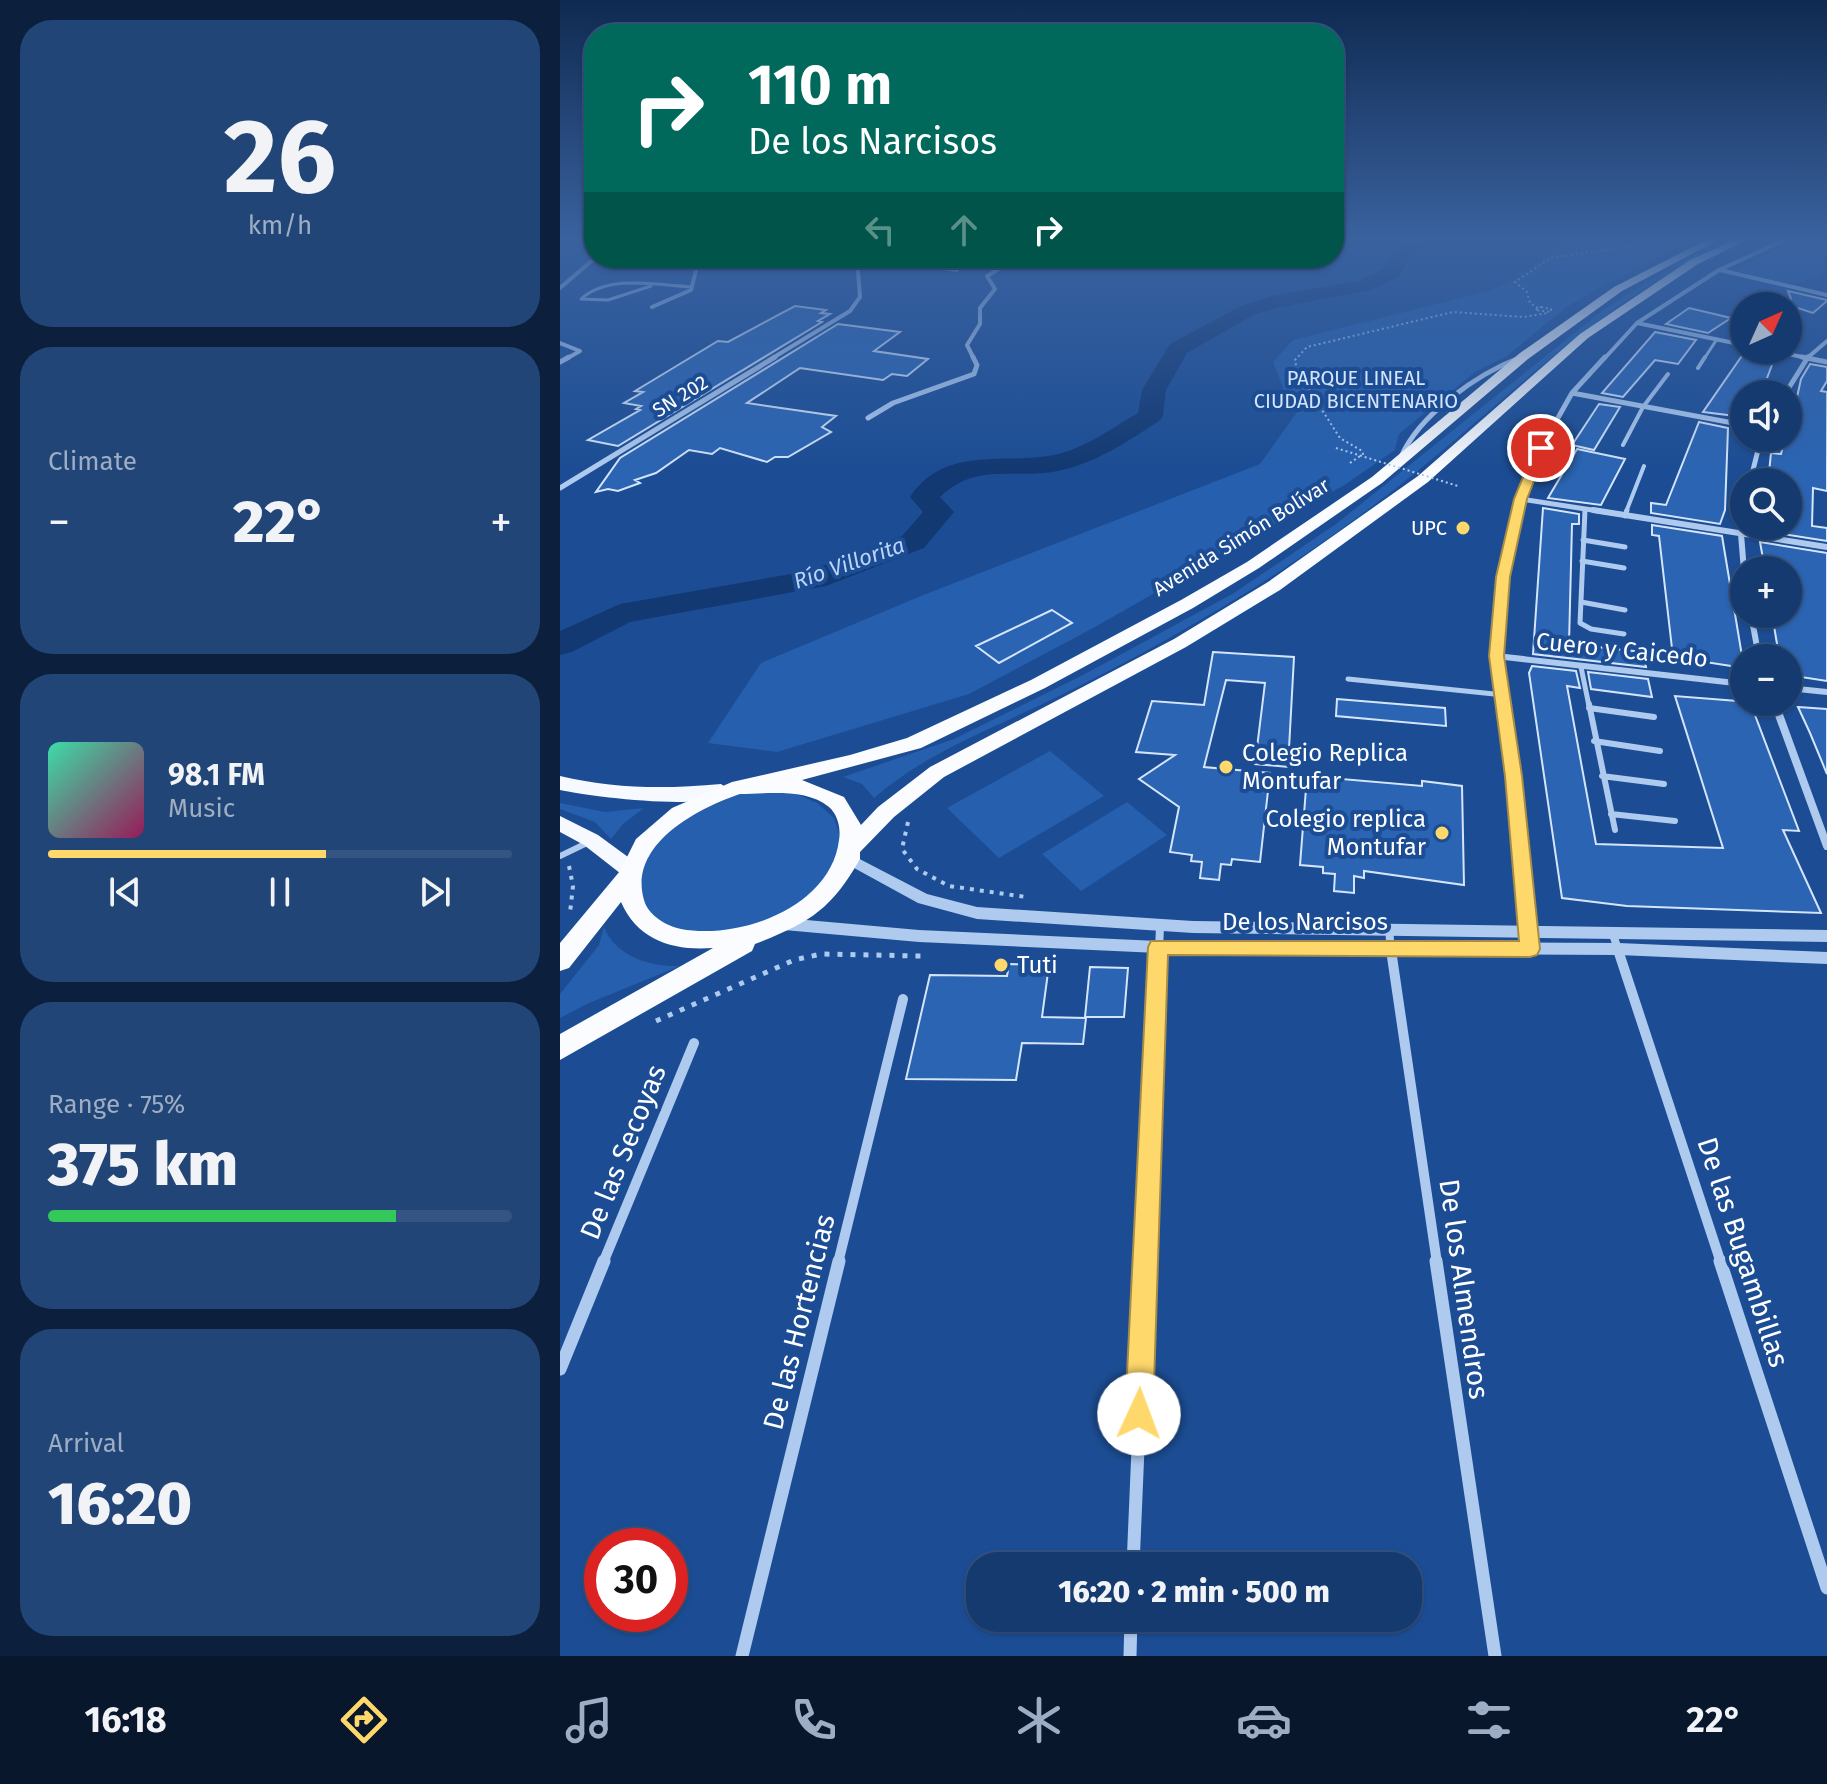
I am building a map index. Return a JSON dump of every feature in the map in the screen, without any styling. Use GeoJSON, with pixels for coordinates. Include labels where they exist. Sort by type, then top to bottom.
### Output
{"type":"FeatureCollection","features":[{"type":"Feature","properties":{"kind":"highway","name":"Avenida Simón Bolívar"},"geometry":{"type":"LineString","coordinates":[[560,961],[631,872],[644,844],[664,823],[689,806],[730,789],[852,762],[914,743],[960,723],[1152,623],[1253,565],[1399,463],[1524,356],[1583,314]]}},
{"type":"Feature","properties":{"kind":"highway"},"geometry":{"type":"LineString","coordinates":[[560,1048],[614,1014],[776,928],[827,894],[852,852],[886,812],[937,772],[1180,643],[1274,586],[1423,479],[1584,336],[1616,314]]}},
{"type":"Feature","properties":{"kind":"highway","name":"Avenida Simón Bolívar"},"geometry":{"type":"LineString","coordinates":[[730,789],[770,783],[798,785],[823,793],[841,806],[852,825],[852,852]]}},
{"type":"Feature","properties":{"kind":"highway"},"geometry":{"type":"LineString","coordinates":[[631,872],[629,886],[633,904],[644,920],[661,932],[684,940],[710,942],[739,939],[776,928]]}},
{"type":"Feature","properties":{"kind":"main road"},"geometry":{"type":"LineString","coordinates":[[561,783],[610,793],[646,795],[730,789]]}},
{"type":"Feature","properties":{"kind":"main road"},"geometry":{"type":"LineString","coordinates":[[560,823],[591,840],[631,872]]}},
{"type":"Feature","properties":{"kind":"street","name":"SN 202"},"geometry":{"type":"LineString","coordinates":[[560,488],[845,314]]}},
{"type":"Feature","properties":{"kind":"street"},"geometry":{"type":"LineString","coordinates":[[868,418],[893,403],[974,374],[977,365],[967,345],[981,314]]}},
{"type":"Feature","properties":{"kind":"street"},"geometry":{"type":"LineString","coordinates":[[1530,949],[1504,695],[1496,656],[1503,577],[1521,499],[1541,448],[1572,393],[1637,323],[1650,314]]}},
{"type":"Feature","properties":{"kind":"street"},"geometry":{"type":"LineString","coordinates":[[1637,323],[1730,341]]}},
{"type":"Feature","properties":{"kind":"street"},"geometry":{"type":"LineString","coordinates":[[1794,380],[1807,358],[1827,341]]}},
{"type":"Feature","properties":{"kind":"street"},"geometry":{"type":"LineString","coordinates":[[560,343],[580,351],[560,362]]}},
{"type":"Feature","properties":{"kind":"street"},"geometry":{"type":"LineString","coordinates":[[1399,463],[1410,436],[1455,397],[1492,368],[1524,356]]}},
{"type":"Feature","properties":{"kind":"street"},"geometry":{"type":"LineString","coordinates":[[1802,357],[1827,362]]}},
{"type":"Feature","properties":{"kind":"street"},"geometry":{"type":"LineString","coordinates":[[1572,393],[1730,423]]}},
{"type":"Feature","properties":{"kind":"street"},"geometry":{"type":"LineString","coordinates":[[1438,412],[1420,402],[1361,407],[1360,403],[1455,397]]}},
{"type":"Feature","properties":{"kind":"street"},"geometry":{"type":"LineString","coordinates":[[1521,499],[1730,532]]}},
{"type":"Feature","properties":{"kind":"street"},"geometry":{"type":"LineString","coordinates":[[1781,540],[1827,547]]}},
{"type":"Feature","properties":{"kind":"street","name":"Cuero y Caicedo"},"geometry":{"type":"LineString","coordinates":[[1496,656],[1730,683]]}},
{"type":"Feature","properties":{"kind":"street"},"geometry":{"type":"LineString","coordinates":[[1802,689],[1827,692]]}},
{"type":"Feature","properties":{"kind":"street"},"geometry":{"type":"LineString","coordinates":[[1779,716],[1827,846]]}},
{"type":"Feature","properties":{"kind":"street","name":"De los Narcisos"},"geometry":{"type":"LineString","coordinates":[[852,852],[923,899],[955,910],[1160,926],[1827,936]]}},
{"type":"Feature","properties":{"kind":"street"},"geometry":{"type":"LineString","coordinates":[[1134,1552],[1160,926]]}},
{"type":"Feature","properties":{"kind":"street","name":"De los Narcisos"},"geometry":{"type":"LineString","coordinates":[[776,928],[1158,947],[1619,949],[1827,958]]}},
{"type":"Feature","properties":{"kind":"street","name":"De los Almendros"},"geometry":{"type":"LineString","coordinates":[[1389,928],[1495,1656]]}},
{"type":"Feature","properties":{"kind":"street","name":"De las Bugambillas"},"geometry":{"type":"LineString","coordinates":[[1612,932],[1827,1588]]}},
{"type":"Feature","properties":{"kind":"street","name":"De las Hortencias"},"geometry":{"type":"LineString","coordinates":[[742,1656],[903,999]]}},
{"type":"Feature","properties":{"kind":"street","name":"De las Secoyas"},"geometry":{"type":"LineString","coordinates":[[560,1369],[694,1043]]}},
{"type":"Feature","properties":{"kind":"street"},"geometry":{"type":"LineString","coordinates":[[1130,1656],[1131,1632]]}},
{"type":"Feature","properties":{"kind":"lane"},"geometry":{"type":"LineString","coordinates":[[1698,368],[1717,339]]}},
{"type":"Feature","properties":{"kind":"lane"},"geometry":{"type":"LineString","coordinates":[[1623,445],[1643,407],[1668,374]]}},
{"type":"Feature","properties":{"kind":"lane"},"geometry":{"type":"LineString","coordinates":[[1625,516],[1644,466]]}},
{"type":"Feature","properties":{"kind":"lane"},"geometry":{"type":"LineString","coordinates":[[1585,510],[1579,621],[1583,625],[1624,634]]}},
{"type":"Feature","properties":{"kind":"lane"},"geometry":{"type":"LineString","coordinates":[[1583,540],[1625,547]]}},
{"type":"Feature","properties":{"kind":"lane"},"geometry":{"type":"LineString","coordinates":[[1582,561],[1624,568]]}},
{"type":"Feature","properties":{"kind":"lane"},"geometry":{"type":"LineString","coordinates":[[1581,602],[1625,610]]}},
{"type":"Feature","properties":{"kind":"lane"},"geometry":{"type":"LineString","coordinates":[[1581,667],[1615,830]]}},
{"type":"Feature","properties":{"kind":"lane"},"geometry":{"type":"LineString","coordinates":[[1348,679],[1504,695]]}},
{"type":"Feature","properties":{"kind":"lane"},"geometry":{"type":"LineString","coordinates":[[1589,708],[1654,717]]}},
{"type":"Feature","properties":{"kind":"lane"},"geometry":{"type":"LineString","coordinates":[[1594,741],[1660,751]]}},
{"type":"Feature","properties":{"kind":"lane"},"geometry":{"type":"LineString","coordinates":[[1602,776],[1664,784]]}},
{"type":"Feature","properties":{"kind":"lane"},"geometry":{"type":"LineString","coordinates":[[1611,814],[1675,821]]}},
{"type":"Feature","properties":{"kind":"lane"},"geometry":{"type":"LineString","coordinates":[[562,855],[591,840]]}},
{"type":"Feature","properties":{"kind":"path"},"geometry":{"type":"LineString","coordinates":[[1350,463],[1363,454],[1362,451],[1340,438],[1337,425],[1326,414],[1297,369],[1295,360],[1307,347],[1443,314]]}},
{"type":"Feature","properties":{"kind":"path"},"geometry":{"type":"LineString","coordinates":[[1505,314],[1525,317],[1540,314]]}},
{"type":"Feature","properties":{"kind":"path"},"geometry":{"type":"LineString","coordinates":[[1336,448],[1458,486]]}},
{"type":"Feature","properties":{"kind":"path"},"geometry":{"type":"LineString","coordinates":[[912,816],[905,827],[902,849],[917,869],[949,886],[1032,897]]}},
{"type":"Feature","properties":{"kind":"path"},"geometry":{"type":"LineString","coordinates":[[562,855],[573,886],[567,921]]}},
{"type":"Feature","properties":{"kind":"path"},"geometry":{"type":"LineString","coordinates":[[651,1024],[794,960],[821,954],[914,956]]}},
{"type":"Feature","properties":{"kind":"green space","name":"PARQUE LINEAL CIUDAD BICENTENARIO"},"geometry":{"type":"Polygon","coordinates":[[[1396,314],[1558,314],[1507,356],[1475,372],[1399,434],[1395,450],[1346,484],[1095,627],[969,694],[777,752],[708,743],[761,663],[921,596],[1260,464],[1297,412],[1288,400],[1273,362],[1293,340],[1396,314]]]}},
{"type":"Feature","properties":{"kind":"green space"},"geometry":{"type":"Polygon","coordinates":[[[1598,314],[1608,314],[1372,506],[1299,559],[1226,605],[1115,667],[939,754],[874,798],[862,784],[843,777],[954,739],[1083,675],[1234,593],[1336,524],[1598,314]]]}},
{"type":"Feature","properties":{"kind":"green space"},"geometry":{"type":"Polygon","coordinates":[[[1050,751],[1104,796],[999,858],[947,808],[1050,751]]]}},
{"type":"Feature","properties":{"kind":"green space"},"geometry":{"type":"Polygon","coordinates":[[[766,790],[794,793],[817,803],[834,818],[841,839],[837,862],[822,887],[763,926],[692,935],[663,926],[644,910],[639,865],[675,821],[734,794],[766,790]]]}},
{"type":"Feature","properties":{"kind":"green space"},"geometry":{"type":"Polygon","coordinates":[[[1127,802],[1167,835],[1081,891],[1042,854],[1127,802]]]}},
{"type":"Feature","properties":{"kind":"green space"},"geometry":{"type":"Polygon","coordinates":[[[560,803],[605,812],[644,808],[623,824],[611,839],[595,822],[560,809],[560,803]]]}},
{"type":"Feature","properties":{"kind":"green space"},"geometry":{"type":"Polygon","coordinates":[[[604,927],[626,953],[658,965],[680,966],[560,1018],[560,994],[599,945],[604,927]]]}},
{"type":"Feature","properties":{"kind":"building"},"geometry":{"type":"Polygon","coordinates":[[[780,314],[830,314],[818,321],[822,322],[618,446],[588,440],[640,410],[636,409],[641,406],[624,403],[643,392],[635,391],[718,341],[728,342],[780,314]]]}},
{"type":"Feature","properties":{"kind":"building"},"geometry":{"type":"Polygon","coordinates":[[[1680,314],[1715,314],[1730,318],[1708,333],[1666,324],[1680,314]]]}},
{"type":"Feature","properties":{"kind":"building"},"geometry":{"type":"Polygon","coordinates":[[[838,324],[900,332],[874,351],[928,359],[907,376],[892,374],[883,380],[800,368],[747,403],[836,416],[822,427],[831,432],[788,457],[775,457],[767,462],[720,448],[712,454],[689,450],[656,473],[635,480],[640,483],[618,491],[608,489],[596,492],[620,458],[838,324]]]}},
{"type":"Feature","properties":{"kind":"building"},"geometry":{"type":"Polygon","coordinates":[[[1655,332],[1696,340],[1678,364],[1655,360],[1623,397],[1602,393],[1655,332]]]}},
{"type":"Feature","properties":{"kind":"building"},"geometry":{"type":"Polygon","coordinates":[[[1736,364],[1772,364],[1766,380],[1730,380],[1730,415],[1703,412],[1736,364]]]}},
{"type":"Feature","properties":{"kind":"building"},"geometry":{"type":"Polygon","coordinates":[[[1810,364],[1827,367],[1827,381],[1821,391],[1827,392],[1827,491],[1813,488],[1812,526],[1827,528],[1827,541],[1802,537],[1802,468],[1769,468],[1771,453],[1802,452],[1801,379],[1810,364]]]}},
{"type":"Feature","properties":{"kind":"building"},"geometry":{"type":"Polygon","coordinates":[[[1599,404],[1620,407],[1594,450],[1572,445],[1599,404]]]}},
{"type":"Feature","properties":{"kind":"building"},"geometry":{"type":"Polygon","coordinates":[[[1699,422],[1728,428],[1725,510],[1720,524],[1651,513],[1651,503],[1666,505],[1699,422]]]}},
{"type":"Feature","properties":{"kind":"building"},"geometry":{"type":"Polygon","coordinates":[[[1577,449],[1625,459],[1601,505],[1548,498],[1577,449]]]}},
{"type":"Feature","properties":{"kind":"building"},"geometry":{"type":"Polygon","coordinates":[[[1543,508],[1579,514],[1579,524],[1572,524],[1569,644],[1643,652],[1646,667],[1533,654],[1543,508]]]}},
{"type":"Feature","properties":{"kind":"building"},"geometry":{"type":"Polygon","coordinates":[[[1652,525],[1722,536],[1730,584],[1730,628],[1737,628],[1740,644],[1730,644],[1730,666],[1673,657],[1659,536],[1652,535],[1652,525]]]}},
{"type":"Feature","properties":{"kind":"building"},"geometry":{"type":"Polygon","coordinates":[[[1760,542],[1827,553],[1827,681],[1802,677],[1802,644],[1777,644],[1774,628],[1802,628],[1802,556],[1762,556],[1760,542]]]}},
{"type":"Feature","properties":{"kind":"building"},"geometry":{"type":"Polygon","coordinates":[[[1052,610],[1072,623],[999,663],[976,646],[1052,610]]]}},
{"type":"Feature","properties":{"kind":"building"},"geometry":{"type":"Polygon","coordinates":[[[1213,652],[1294,657],[1288,767],[1255,764],[1265,683],[1226,680],[1204,767],[1270,773],[1260,862],[1232,859],[1231,865],[1221,864],[1219,880],[1200,878],[1202,862],[1191,861],[1192,855],[1170,852],[1179,807],[1139,779],[1175,755],[1136,752],[1152,701],[1204,705],[1213,652]]]}},
{"type":"Feature","properties":{"kind":"building"},"geometry":{"type":"Polygon","coordinates":[[[1532,666],[1576,671],[1580,688],[1567,686],[1596,844],[1723,848],[1675,696],[1730,700],[1730,716],[1755,716],[1799,831],[1783,830],[1821,913],[1627,906],[1562,898],[1529,673],[1532,666]]]}},
{"type":"Feature","properties":{"kind":"building"},"geometry":{"type":"Polygon","coordinates":[[[1588,672],[1648,679],[1652,697],[1591,689],[1588,672]]]}},
{"type":"Feature","properties":{"kind":"building"},"geometry":{"type":"Polygon","coordinates":[[[1337,699],[1445,708],[1446,726],[1336,716],[1337,699]]]}},
{"type":"Feature","properties":{"kind":"building"},"geometry":{"type":"Polygon","coordinates":[[[1802,707],[1827,709],[1827,774],[1802,716],[1802,707]]]}},
{"type":"Feature","properties":{"kind":"building"},"geometry":{"type":"Polygon","coordinates":[[[1307,776],[1422,786],[1422,781],[1462,786],[1464,885],[1364,871],[1364,878],[1354,876],[1354,893],[1334,891],[1335,874],[1323,873],[1323,867],[1300,865],[1307,776]]]}},
{"type":"Feature","properties":{"kind":"building"},"geometry":{"type":"Polygon","coordinates":[[[1009,964],[1049,965],[1042,1017],[1086,1018],[1083,1044],[1022,1043],[1016,1080],[906,1079],[930,975],[1007,976],[1009,964]]]}},
{"type":"Feature","properties":{"kind":"building"},"geometry":{"type":"Polygon","coordinates":[[[1090,967],[1128,968],[1124,1017],[1085,1017],[1090,967]]]}},
{"type":"Feature","properties":{"kind":"waterway","name":"Río Villorita"},"geometry":{"type":"LineString","coordinates":[[560,645],[620,614],[815,579],[913,542],[939,512],[924,497],[940,482],[971,467],[1036,466],[1068,460],[1093,450],[1150,416],[1154,390],[1178,349],[1240,314]]}},
{"type":"Feature","properties":{"kind":"place","name":"UPC"},"geometry":{"type":"Point","coordinates":[1463,528]}},
{"type":"Feature","properties":{"kind":"place","name":"Colegio Replica Montufar"},"geometry":{"type":"Point","coordinates":[1226,767]}},
{"type":"Feature","properties":{"kind":"place","name":"Colegio replica Montufar"},"geometry":{"type":"Point","coordinates":[1442,833]}},
{"type":"Feature","properties":{"kind":"place","name":"Tuti"},"geometry":{"type":"Point","coordinates":[1001,965]}},
{"type":"Feature","properties":{"kind":"route"},"geometry":{"type":"LineString","coordinates":[[1139,1414],[1158,947],[1530,949],[1514,776],[1496,656],[1503,577],[1521,499],[1541,448]]}}]}
